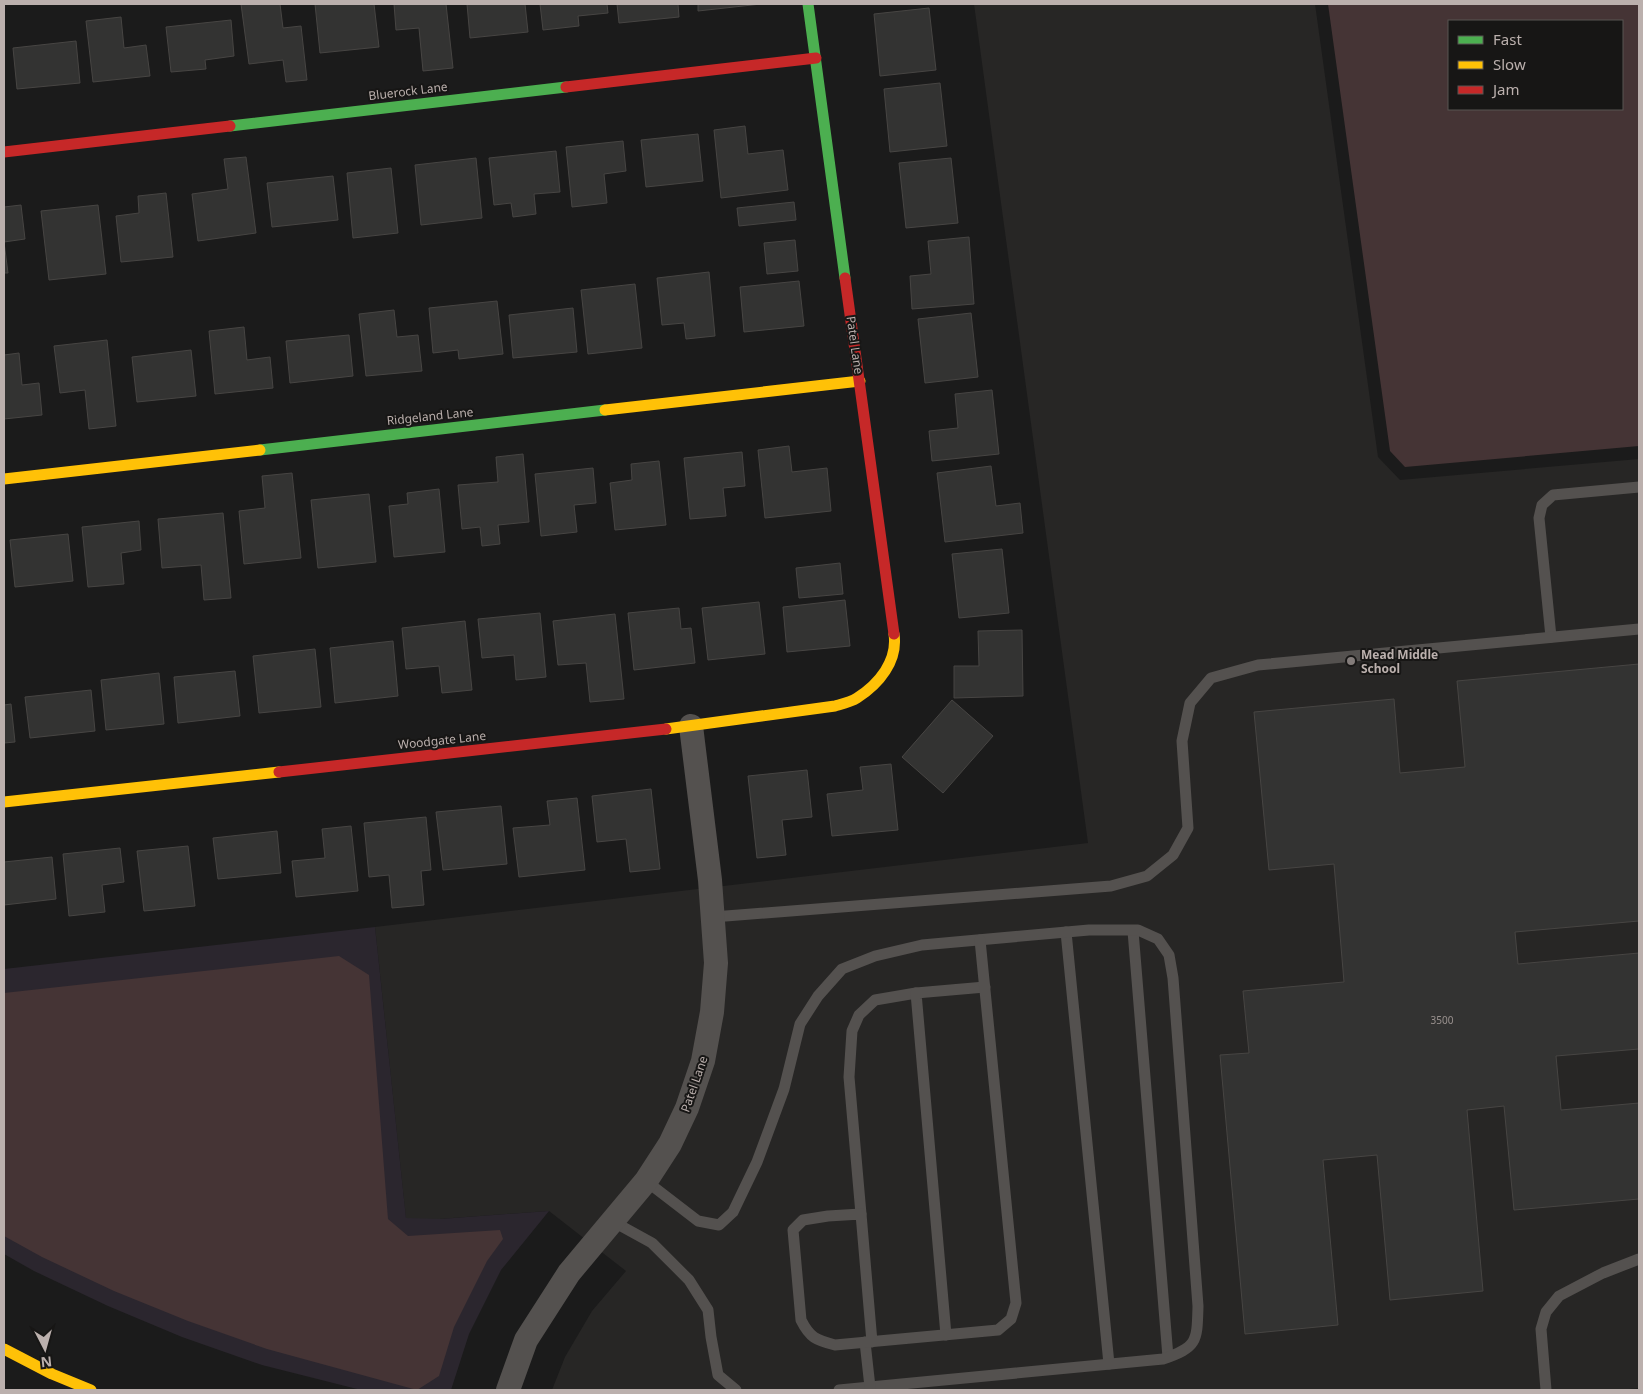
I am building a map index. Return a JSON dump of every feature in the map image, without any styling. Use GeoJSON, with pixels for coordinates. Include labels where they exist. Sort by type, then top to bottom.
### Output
{"type":"FeatureCollection","features":[{"type":"Feature","properties":{"kind":"street","name":"Patel Lane"},"geometry":{"type":"LineString","coordinates":[[808,4],[895,642],[890,662],[877,682]]}},
{"type":"Feature","properties":{"kind":"street","name":"Bluerock Lane"},"geometry":{"type":"LineString","coordinates":[[4,152],[816,58]]}},
{"type":"Feature","properties":{"kind":"street","name":"Ridgeland Lane"},"geometry":{"type":"LineString","coordinates":[[4,479],[860,382]]}},
{"type":"Feature","properties":{"kind":"street","name":"Woodgate Lane"},"geometry":{"type":"LineString","coordinates":[[4,802],[690,726],[835,706],[856,699],[877,682]]}},
{"type":"Feature","properties":{"kind":"street","name":"Patel Lane"},"geometry":{"type":"LineString","coordinates":[[508,1390],[526,1340],[569,1273],[646,1180],[670,1144],[687,1108],[703,1061],[712,1012],[716,963],[713,917],[690,726]]}},
{"type":"Feature","properties":{"kind":"street"},"geometry":{"type":"LineString","coordinates":[[4,1349],[91,1390]]}},
{"type":"Feature","properties":{"kind":"lane"},"geometry":{"type":"LineString","coordinates":[[1552,637],[1539,518],[1542,505],[1553,495],[1639,487]]}},
{"type":"Feature","properties":{"kind":"lane"},"geometry":{"type":"LineString","coordinates":[[713,917],[1111,886],[1147,876],[1173,855],[1188,828],[1182,741],[1190,703],[1211,678],[1258,665],[1639,629]]}},
{"type":"Feature","properties":{"kind":"lane"},"geometry":{"type":"LineString","coordinates":[[646,1180],[698,1222],[719,1225],[733,1212],[758,1162],[784,1089],[800,1024],[818,996],[842,969],[875,956],[922,945],[1088,930],[1138,930],[1158,939],[1169,955],[1173,978],[1198,1306],[1197,1334],[1188,1349],[1163,1359],[839,1390]]}},
{"type":"Feature","properties":{"kind":"lane"},"geometry":{"type":"LineString","coordinates":[[1133,930],[1168,1357]]}},
{"type":"Feature","properties":{"kind":"lane"},"geometry":{"type":"LineString","coordinates":[[1066,932],[1109,1364]]}},
{"type":"Feature","properties":{"kind":"lane"},"geometry":{"type":"LineString","coordinates":[[860,1214],[803,1220],[793,1230],[801,1320],[807,1333],[818,1341],[835,1345],[998,1330],[1011,1319],[1016,1303],[980,940]]}},
{"type":"Feature","properties":{"kind":"lane"},"geometry":{"type":"LineString","coordinates":[[870,1387],[869,1342],[849,1077],[852,1031],[859,1015],[875,1000],[916,994],[985,988]]}},
{"type":"Feature","properties":{"kind":"lane"},"geometry":{"type":"LineString","coordinates":[[916,994],[946,1335]]}},
{"type":"Feature","properties":{"kind":"lane"},"geometry":{"type":"LineString","coordinates":[[612,1221],[652,1244],[689,1280],[708,1310],[718,1374],[736,1390]]}},
{"type":"Feature","properties":{"kind":"lane"},"geometry":{"type":"LineString","coordinates":[[1546,1390],[1541,1329],[1546,1312],[1559,1296],[1603,1273],[1639,1259]]}},
{"type":"Feature","properties":{"kind":"shaded area","name":"Mead Middle School"},"geometry":{"type":"Polygon","coordinates":[[[974,4],[1315,4],[1378,457],[1400,480],[1639,459],[1639,1388],[1620,1390],[552,1390],[565,1357],[592,1311],[626,1271],[549,1211],[440,1219],[406,1219],[375,927],[1088,843],[974,4]]]}},
{"type":"Feature","properties":{"kind":"shaded area"},"geometry":{"type":"Polygon","coordinates":[[[1328,4],[1639,4],[1639,446],[1405,467],[1390,451],[1328,4]]]}},
{"type":"Feature","properties":{"kind":"shaded area"},"geometry":{"type":"Polygon","coordinates":[[[375,927],[406,1218],[440,1219],[549,1211],[501,1270],[469,1334],[451,1390],[361,1390],[262,1365],[182,1337],[108,1306],[34,1271],[4,1254],[4,969],[375,927]]]}},
{"type":"Feature","properties":{"kind":"shaded area"},"geometry":{"type":"Polygon","coordinates":[[[339,956],[369,975],[388,1219],[408,1236],[500,1230],[503,1239],[487,1261],[454,1327],[439,1376],[417,1390],[267,1349],[188,1321],[114,1291],[42,1257],[4,1236],[4,993],[339,956]]]}},
{"type":"Feature","properties":{"kind":"building"},"geometry":{"type":"Polygon","coordinates":[[[241,4],[280,4],[283,28],[301,26],[307,80],[286,82],[283,60],[249,64],[241,4]]]}},
{"type":"Feature","properties":{"kind":"building"},"geometry":{"type":"Polygon","coordinates":[[[315,4],[374,4],[379,47],[320,53],[315,4]]]}},
{"type":"Feature","properties":{"kind":"building"},"geometry":{"type":"Polygon","coordinates":[[[394,4],[446,4],[453,68],[423,71],[419,28],[396,30],[394,4]]]}},
{"type":"Feature","properties":{"kind":"building"},"geometry":{"type":"Polygon","coordinates":[[[467,4],[525,4],[528,32],[470,38],[467,4]]]}},
{"type":"Feature","properties":{"kind":"building"},"geometry":{"type":"Polygon","coordinates":[[[540,4],[607,4],[608,13],[578,16],[579,26],[543,30],[540,4]]]}},
{"type":"Feature","properties":{"kind":"building"},"geometry":{"type":"Polygon","coordinates":[[[617,4],[678,4],[679,17],[619,23],[617,4]]]}},
{"type":"Feature","properties":{"kind":"building"},"geometry":{"type":"Polygon","coordinates":[[[698,4],[761,4],[698,11],[698,4]]]}},
{"type":"Feature","properties":{"kind":"building"},"geometry":{"type":"Polygon","coordinates":[[[929,8],[936,70],[880,76],[874,14],[929,8]]]}},
{"type":"Feature","properties":{"kind":"building"},"geometry":{"type":"Polygon","coordinates":[[[121,17],[124,48],[146,45],[150,76],[93,82],[86,21],[121,17]]]}},
{"type":"Feature","properties":{"kind":"building"},"geometry":{"type":"Polygon","coordinates":[[[231,20],[234,56],[205,60],[206,69],[171,72],[166,27],[231,20]]]}},
{"type":"Feature","properties":{"kind":"building"},"geometry":{"type":"Polygon","coordinates":[[[76,41],[80,83],[17,89],[13,48],[76,41]]]}},
{"type":"Feature","properties":{"kind":"building"},"geometry":{"type":"Polygon","coordinates":[[[940,83],[947,146],[890,152],[884,89],[940,83]]]}},
{"type":"Feature","properties":{"kind":"building"},"geometry":{"type":"Polygon","coordinates":[[[745,126],[748,154],[783,150],[788,190],[721,198],[714,130],[745,126]]]}},
{"type":"Feature","properties":{"kind":"building"},"geometry":{"type":"Polygon","coordinates":[[[698,134],[703,181],[646,187],[641,140],[698,134]]]}},
{"type":"Feature","properties":{"kind":"building"},"geometry":{"type":"Polygon","coordinates":[[[623,141],[626,171],[604,174],[607,203],[572,207],[566,147],[623,141]]]}},
{"type":"Feature","properties":{"kind":"building"},"geometry":{"type":"Polygon","coordinates":[[[556,151],[560,192],[534,194],[536,214],[513,217],[511,203],[494,205],[489,158],[556,151]]]}},
{"type":"Feature","properties":{"kind":"building"},"geometry":{"type":"Polygon","coordinates":[[[246,157],[256,233],[198,241],[192,194],[228,189],[224,159],[246,157]]]}},
{"type":"Feature","properties":{"kind":"building"},"geometry":{"type":"Polygon","coordinates":[[[476,158],[482,218],[421,225],[415,165],[476,158]]]}},
{"type":"Feature","properties":{"kind":"building"},"geometry":{"type":"Polygon","coordinates":[[[951,158],[958,223],[906,228],[899,163],[951,158]]]}},
{"type":"Feature","properties":{"kind":"building"},"geometry":{"type":"Polygon","coordinates":[[[391,168],[398,233],[353,238],[347,173],[391,168]]]}},
{"type":"Feature","properties":{"kind":"building"},"geometry":{"type":"Polygon","coordinates":[[[333,176],[338,220],[272,227],[267,183],[333,176]]]}},
{"type":"Feature","properties":{"kind":"building"},"geometry":{"type":"Polygon","coordinates":[[[166,193],[173,257],[121,262],[116,216],[139,213],[138,196],[166,193]]]}},
{"type":"Feature","properties":{"kind":"building"},"geometry":{"type":"Polygon","coordinates":[[[794,202],[796,220],[739,226],[737,208],[794,202]]]}},
{"type":"Feature","properties":{"kind":"building"},"geometry":{"type":"Polygon","coordinates":[[[21,205],[25,239],[4,242],[4,207],[21,205]]]}},
{"type":"Feature","properties":{"kind":"building"},"geometry":{"type":"Polygon","coordinates":[[[98,205],[106,274],[49,280],[41,211],[98,205]]]}},
{"type":"Feature","properties":{"kind":"building"},"geometry":{"type":"Polygon","coordinates":[[[969,237],[974,304],[912,309],[910,276],[931,274],[928,241],[969,237]]]}},
{"type":"Feature","properties":{"kind":"building"},"geometry":{"type":"Polygon","coordinates":[[[795,240],[798,271],[767,274],[764,243],[795,240]]]}},
{"type":"Feature","properties":{"kind":"building"},"geometry":{"type":"Polygon","coordinates":[[[4,242],[8,273],[4,273],[4,242]]]}},
{"type":"Feature","properties":{"kind":"building"},"geometry":{"type":"Polygon","coordinates":[[[709,272],[715,336],[686,339],[684,323],[662,325],[657,278],[709,272]]]}},
{"type":"Feature","properties":{"kind":"building"},"geometry":{"type":"Polygon","coordinates":[[[799,281],[804,326],[744,332],[740,287],[799,281]]]}},
{"type":"Feature","properties":{"kind":"building"},"geometry":{"type":"Polygon","coordinates":[[[635,284],[642,348],[588,354],[581,290],[635,284]]]}},
{"type":"Feature","properties":{"kind":"building"},"geometry":{"type":"Polygon","coordinates":[[[497,301],[503,354],[459,359],[458,350],[433,353],[429,308],[497,301]]]}},
{"type":"Feature","properties":{"kind":"building"},"geometry":{"type":"Polygon","coordinates":[[[573,308],[577,352],[513,358],[509,315],[573,308]]]}},
{"type":"Feature","properties":{"kind":"building"},"geometry":{"type":"Polygon","coordinates":[[[394,310],[397,337],[418,335],[422,371],[366,376],[359,314],[394,310]]]}},
{"type":"Feature","properties":{"kind":"building"},"geometry":{"type":"Polygon","coordinates":[[[971,313],[978,377],[925,383],[918,319],[971,313]]]}},
{"type":"Feature","properties":{"kind":"building"},"geometry":{"type":"Polygon","coordinates":[[[244,327],[247,360],[270,357],[273,388],[215,394],[209,331],[244,327]]]}},
{"type":"Feature","properties":{"kind":"building"},"geometry":{"type":"Polygon","coordinates":[[[349,335],[353,376],[290,383],[286,341],[349,335]]]}},
{"type":"Feature","properties":{"kind":"building"},"geometry":{"type":"Polygon","coordinates":[[[107,340],[116,426],[89,429],[85,390],[60,393],[54,346],[107,340]]]}},
{"type":"Feature","properties":{"kind":"building"},"geometry":{"type":"Polygon","coordinates":[[[191,350],[196,396],[137,402],[132,357],[191,350]]]}},
{"type":"Feature","properties":{"kind":"building"},"geometry":{"type":"Polygon","coordinates":[[[19,353],[22,385],[39,383],[42,415],[4,419],[4,355],[19,353]]]}},
{"type":"Feature","properties":{"kind":"building"},"geometry":{"type":"Polygon","coordinates":[[[992,390],[999,454],[932,461],[929,431],[958,428],[955,394],[992,390]]]}},
{"type":"Feature","properties":{"kind":"building"},"geometry":{"type":"Polygon","coordinates":[[[789,446],[792,472],[827,468],[831,511],[765,518],[758,450],[789,446]]]}},
{"type":"Feature","properties":{"kind":"building"},"geometry":{"type":"Polygon","coordinates":[[[742,452],[745,486],[723,488],[726,516],[690,519],[684,458],[742,452]]]}},
{"type":"Feature","properties":{"kind":"building"},"geometry":{"type":"Polygon","coordinates":[[[523,454],[529,522],[498,525],[500,544],[482,546],[480,527],[462,529],[458,485],[498,482],[496,457],[523,454]]]}},
{"type":"Feature","properties":{"kind":"building"},"geometry":{"type":"Polygon","coordinates":[[[659,461],[666,525],[615,530],[610,483],[632,480],[631,464],[659,461]]]}},
{"type":"Feature","properties":{"kind":"building"},"geometry":{"type":"Polygon","coordinates":[[[991,466],[996,506],[1020,503],[1023,533],[945,542],[937,473],[991,466]]]}},
{"type":"Feature","properties":{"kind":"building"},"geometry":{"type":"Polygon","coordinates":[[[593,468],[596,503],[574,505],[577,532],[541,536],[535,474],[593,468]]]}},
{"type":"Feature","properties":{"kind":"building"},"geometry":{"type":"Polygon","coordinates":[[[292,473],[301,558],[244,564],[239,511],[265,508],[262,476],[292,473]]]}},
{"type":"Feature","properties":{"kind":"building"},"geometry":{"type":"Polygon","coordinates":[[[439,489],[445,552],[394,557],[389,506],[408,504],[407,493],[439,489]]]}},
{"type":"Feature","properties":{"kind":"building"},"geometry":{"type":"Polygon","coordinates":[[[369,494],[376,562],[318,568],[311,500],[369,494]]]}},
{"type":"Feature","properties":{"kind":"building"},"geometry":{"type":"Polygon","coordinates":[[[223,513],[231,598],[204,600],[201,565],[162,568],[158,519],[223,513]]]}},
{"type":"Feature","properties":{"kind":"building"},"geometry":{"type":"Polygon","coordinates":[[[139,521],[141,550],[121,553],[124,584],[88,587],[82,527],[139,521]]]}},
{"type":"Feature","properties":{"kind":"building"},"geometry":{"type":"Polygon","coordinates":[[[68,534],[73,581],[15,587],[10,540],[68,534]]]}},
{"type":"Feature","properties":{"kind":"building"},"geometry":{"type":"Polygon","coordinates":[[[1002,549],[1009,613],[959,618],[952,554],[1002,549]]]}},
{"type":"Feature","properties":{"kind":"building"},"geometry":{"type":"Polygon","coordinates":[[[840,563],[843,594],[799,598],[796,568],[840,563]]]}},
{"type":"Feature","properties":{"kind":"building"},"geometry":{"type":"Polygon","coordinates":[[[845,600],[850,646],[787,652],[783,607],[845,600]]]}},
{"type":"Feature","properties":{"kind":"building"},"geometry":{"type":"Polygon","coordinates":[[[759,602],[765,654],[708,660],[702,608],[759,602]]]}},
{"type":"Feature","properties":{"kind":"building"},"geometry":{"type":"Polygon","coordinates":[[[679,608],[681,629],[691,628],[695,663],[634,670],[628,613],[679,608]]]}},
{"type":"Feature","properties":{"kind":"building"},"geometry":{"type":"Polygon","coordinates":[[[540,613],[546,677],[516,680],[514,655],[482,658],[478,619],[540,613]]]}},
{"type":"Feature","properties":{"kind":"building"},"geometry":{"type":"Polygon","coordinates":[[[615,614],[624,699],[590,702],[586,663],[558,665],[553,621],[615,614]]]}},
{"type":"Feature","properties":{"kind":"building"},"geometry":{"type":"Polygon","coordinates":[[[465,621],[472,690],[442,693],[439,666],[406,669],[402,628],[465,621]]]}},
{"type":"Feature","properties":{"kind":"building"},"geometry":{"type":"Polygon","coordinates":[[[1022,630],[1023,696],[954,698],[954,666],[979,666],[978,631],[1022,630]]]}},
{"type":"Feature","properties":{"kind":"building"},"geometry":{"type":"Polygon","coordinates":[[[393,641],[398,696],[335,703],[330,648],[393,641]]]}},
{"type":"Feature","properties":{"kind":"building"},"geometry":{"type":"Polygon","coordinates":[[[315,649],[321,707],[259,713],[253,656],[315,649]]]}},
{"type":"Feature","properties":{"kind":"building"},"geometry":{"type":"Polygon","coordinates":[[[1639,664],[1639,921],[1515,932],[1518,964],[1639,953],[1639,1049],[1556,1056],[1561,1110],[1639,1103],[1639,1199],[1514,1210],[1504,1106],[1467,1110],[1483,1291],[1390,1300],[1377,1155],[1323,1160],[1338,1325],[1245,1334],[1220,1055],[1249,1053],[1243,991],[1344,982],[1334,864],[1269,870],[1254,712],[1394,699],[1400,773],[1465,767],[1457,681],[1639,664]]]}},
{"type":"Feature","properties":{"kind":"building"},"geometry":{"type":"Polygon","coordinates":[[[235,671],[240,716],[178,723],[174,677],[235,671]]]}},
{"type":"Feature","properties":{"kind":"building"},"geometry":{"type":"Polygon","coordinates":[[[159,673],[164,724],[106,730],[101,680],[159,673]]]}},
{"type":"Feature","properties":{"kind":"building"},"geometry":{"type":"Polygon","coordinates":[[[91,690],[95,731],[30,738],[25,697],[91,690]]]}},
{"type":"Feature","properties":{"kind":"building"},"geometry":{"type":"Polygon","coordinates":[[[952,700],[993,736],[943,793],[902,757],[952,700]]]}},
{"type":"Feature","properties":{"kind":"building"},"geometry":{"type":"Polygon","coordinates":[[[11,704],[15,742],[4,743],[4,705],[11,704]]]}},
{"type":"Feature","properties":{"kind":"building"},"geometry":{"type":"Polygon","coordinates":[[[891,764],[898,830],[832,836],[827,794],[863,790],[860,767],[891,764]]]}},
{"type":"Feature","properties":{"kind":"building"},"geometry":{"type":"Polygon","coordinates":[[[807,770],[812,817],[782,820],[786,855],[757,858],[748,776],[807,770]]]}},
{"type":"Feature","properties":{"kind":"building"},"geometry":{"type":"Polygon","coordinates":[[[651,789],[660,869],[630,872],[626,839],[597,842],[592,796],[651,789]]]}},
{"type":"Feature","properties":{"kind":"building"},"geometry":{"type":"Polygon","coordinates":[[[577,798],[585,870],[519,877],[513,828],[550,825],[547,801],[577,798]]]}},
{"type":"Feature","properties":{"kind":"building"},"geometry":{"type":"Polygon","coordinates":[[[501,806],[507,864],[443,870],[436,812],[501,806]]]}},
{"type":"Feature","properties":{"kind":"building"},"geometry":{"type":"Polygon","coordinates":[[[426,817],[431,870],[421,871],[424,905],[392,908],[389,875],[369,877],[364,823],[426,817]]]}},
{"type":"Feature","properties":{"kind":"building"},"geometry":{"type":"Polygon","coordinates":[[[351,826],[358,891],[296,897],[292,861],[325,858],[322,829],[351,826]]]}},
{"type":"Feature","properties":{"kind":"building"},"geometry":{"type":"Polygon","coordinates":[[[277,831],[281,873],[218,879],[213,838],[277,831]]]}},
{"type":"Feature","properties":{"kind":"building"},"geometry":{"type":"Polygon","coordinates":[[[188,846],[195,906],[144,911],[137,851],[188,846]]]}},
{"type":"Feature","properties":{"kind":"building"},"geometry":{"type":"Polygon","coordinates":[[[120,848],[124,882],[102,885],[105,912],[69,916],[63,854],[120,848]]]}},
{"type":"Feature","properties":{"kind":"building"},"geometry":{"type":"Polygon","coordinates":[[[52,857],[56,899],[4,905],[4,862],[52,857]]]}},
{"type":"Feature","properties":{"kind":"traffic: fast"},"geometry":{"type":"LineString","coordinates":[[808,4],[845,278]]}},
{"type":"Feature","properties":{"kind":"traffic: fast"},"geometry":{"type":"LineString","coordinates":[[230,126],[566,87]]}},
{"type":"Feature","properties":{"kind":"traffic: fast"},"geometry":{"type":"LineString","coordinates":[[260,450],[605,410]]}},
{"type":"Feature","properties":{"kind":"traffic: slow"},"geometry":{"type":"LineString","coordinates":[[605,410],[860,381]]}},
{"type":"Feature","properties":{"kind":"traffic: slow"},"geometry":{"type":"LineString","coordinates":[[4,479],[260,450]]}},
{"type":"Feature","properties":{"kind":"traffic: slow"},"geometry":{"type":"LineString","coordinates":[[666,729],[835,706],[852,701],[873,686],[885,671],[893,653],[894,634]]}},
{"type":"Feature","properties":{"kind":"traffic: slow"},"geometry":{"type":"LineString","coordinates":[[4,802],[279,772]]}},
{"type":"Feature","properties":{"kind":"traffic: slow"},"geometry":{"type":"LineString","coordinates":[[4,1349],[52,1374],[91,1390]]}},
{"type":"Feature","properties":{"kind":"traffic: jam"},"geometry":{"type":"LineString","coordinates":[[566,87],[816,58]]}},
{"type":"Feature","properties":{"kind":"traffic: jam"},"geometry":{"type":"LineString","coordinates":[[4,152],[230,126]]}},
{"type":"Feature","properties":{"kind":"traffic: jam"},"geometry":{"type":"LineString","coordinates":[[845,278],[894,634]]}},
{"type":"Feature","properties":{"kind":"traffic: jam"},"geometry":{"type":"LineString","coordinates":[[279,772],[666,729]]}},
{"type":"Feature","properties":{"kind":"place","name":"Mead Middle School"},"geometry":{"type":"Point","coordinates":[1351,661]}}]}
